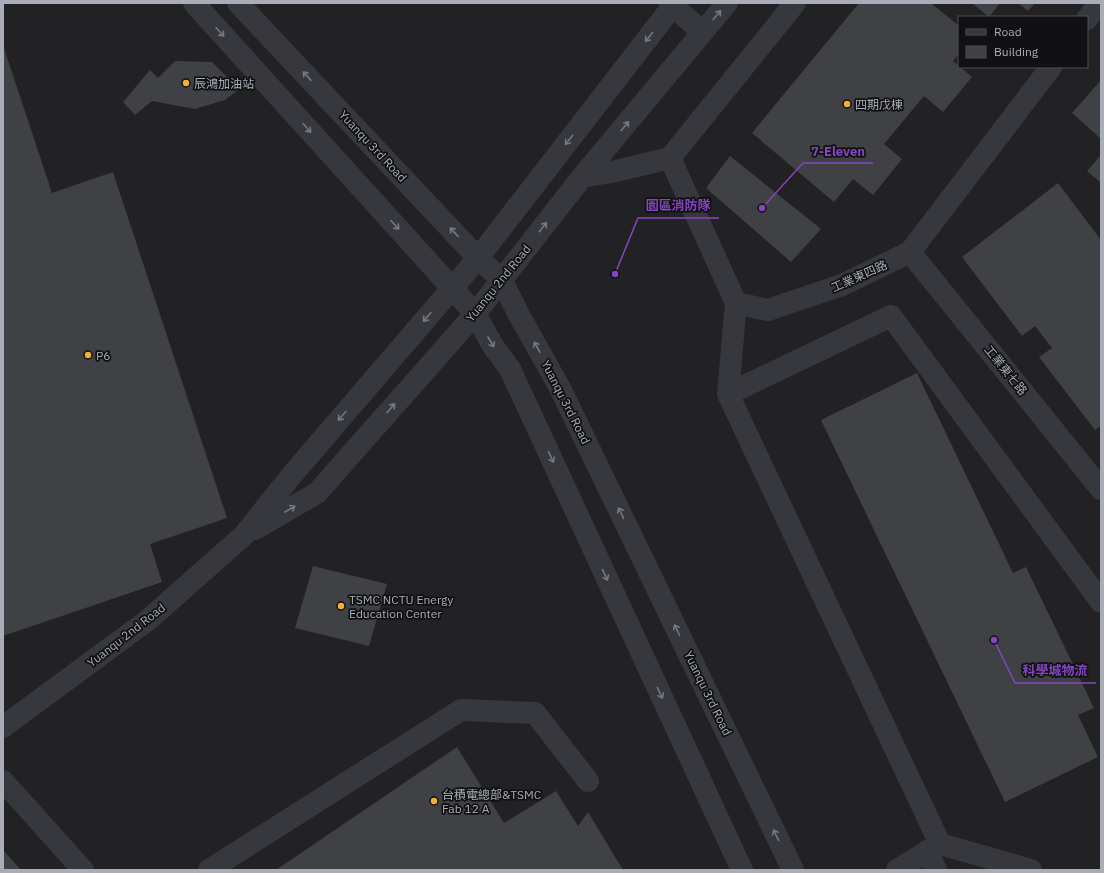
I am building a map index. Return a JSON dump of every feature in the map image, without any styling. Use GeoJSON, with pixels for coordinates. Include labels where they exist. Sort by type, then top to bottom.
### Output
{"type":"FeatureCollection","features":[{"type":"Feature","properties":{"kind":"street"},"geometry":{"type":"LineString","coordinates":[[194,3],[475,314],[493,346],[510,369],[742,870]]}},
{"type":"Feature","properties":{"kind":"street","name":"Yuanqu 3rd Road"},"geometry":{"type":"LineString","coordinates":[[238,3],[478,258],[501,279],[519,315],[561,390],[793,870]]}},
{"type":"Feature","properties":{"kind":"street","name":"Yuanqu 2nd Road"},"geometry":{"type":"LineString","coordinates":[[244,535],[316,493],[475,314],[582,177],[727,3]]}},
{"type":"Feature","properties":{"kind":"street"},"geometry":{"type":"LineString","coordinates":[[582,177],[630,168],[670,158],[795,3]]}},
{"type":"Feature","properties":{"kind":"street"},"geometry":{"type":"LineString","coordinates":[[1088,18],[1099,3]]}},
{"type":"Feature","properties":{"kind":"street"},"geometry":{"type":"LineString","coordinates":[[673,4],[702,32]]}},
{"type":"Feature","properties":{"kind":"street","name":"Yuanqu 2nd Road"},"geometry":{"type":"LineString","coordinates":[[3,727],[148,620],[244,535],[291,476],[478,258],[673,4]]}},
{"type":"Feature","properties":{"kind":"street","name":"工業東四路"},"geometry":{"type":"LineString","coordinates":[[736,303],[768,310],[842,285],[910,252],[1050,68]]}},
{"type":"Feature","properties":{"kind":"street"},"geometry":{"type":"LineString","coordinates":[[670,158],[736,303],[728,394],[935,855]]}},
{"type":"Feature","properties":{"kind":"street","name":"工業東七路"},"geometry":{"type":"LineString","coordinates":[[910,252],[1101,489]]}},
{"type":"Feature","properties":{"kind":"street"},"geometry":{"type":"LineString","coordinates":[[728,394],[891,316],[1101,602]]}},
{"type":"Feature","properties":{"kind":"street"},"geometry":{"type":"LineString","coordinates":[[209,870],[462,710],[535,713],[588,781]]}},
{"type":"Feature","properties":{"kind":"street"},"geometry":{"type":"LineString","coordinates":[[3,782],[82,870]]}},
{"type":"Feature","properties":{"kind":"street"},"geometry":{"type":"LineString","coordinates":[[897,870],[935,855],[1031,870]]}},
{"type":"Feature","properties":{"kind":"shaded area"},"geometry":{"type":"Polygon","coordinates":[[[3,3],[1101,3],[1101,870],[3,870],[3,3]]]}},
{"type":"Feature","properties":{"kind":"building","name":"四期戊棟"},"geometry":{"type":"Polygon","coordinates":[[[859,3],[931,3],[958,25],[958,55],[953,61],[958,65],[958,68],[961,68],[972,77],[943,112],[924,96],[884,144],[902,159],[873,195],[853,179],[834,202],[752,133],[859,3]]]}},
{"type":"Feature","properties":{"kind":"building"},"geometry":{"type":"Polygon","coordinates":[[[972,3],[1000,3],[990,16],[972,3]]]}},
{"type":"Feature","properties":{"kind":"building"},"geometry":{"type":"Polygon","coordinates":[[[1018,3],[1035,3],[1028,11],[1018,3]]]}},
{"type":"Feature","properties":{"kind":"building","name":"P6"},"geometry":{"type":"Polygon","coordinates":[[[3,45],[52,193],[113,172],[227,518],[150,544],[162,582],[3,636],[3,45]]]}},
{"type":"Feature","properties":{"kind":"building","name":"辰鴻加油站"},"geometry":{"type":"Polygon","coordinates":[[[175,61],[212,62],[239,89],[225,100],[195,109],[152,101],[135,115],[123,102],[150,70],[158,78],[175,61]]]}},
{"type":"Feature","properties":{"kind":"building"},"geometry":{"type":"Polygon","coordinates":[[[1101,80],[1101,139],[1072,113],[1101,80]]]}},
{"type":"Feature","properties":{"kind":"building"},"geometry":{"type":"Polygon","coordinates":[[[1101,155],[1101,183],[1087,171],[1101,155]]]}},
{"type":"Feature","properties":{"kind":"building"},"geometry":{"type":"Polygon","coordinates":[[[730,156],[821,229],[791,262],[706,188],[730,156]]]}},
{"type":"Feature","properties":{"kind":"building"},"geometry":{"type":"Polygon","coordinates":[[[1058,183],[1101,240],[1101,426],[1095,430],[1039,357],[1052,348],[1035,326],[1022,336],[962,257],[1058,183]]]}},
{"type":"Feature","properties":{"kind":"building"},"geometry":{"type":"Polygon","coordinates":[[[917,373],[1013,573],[1026,567],[1094,708],[1078,715],[1098,757],[1005,802],[821,420],[917,373]]]}},
{"type":"Feature","properties":{"kind":"building","name":"TSMC NCTU Energy Education Center"},"geometry":{"type":"Polygon","coordinates":[[[313,566],[387,584],[369,646],[295,628],[313,566]]]}},
{"type":"Feature","properties":{"kind":"building","name":"台積電總部&TSMC Fab 12 A"},"geometry":{"type":"Polygon","coordinates":[[[457,747],[504,823],[556,791],[578,826],[588,812],[623,870],[276,870],[457,747]]]}},
{"type":"Feature","properties":{"kind":"building"},"geometry":{"type":"Polygon","coordinates":[[[3,850],[21,870],[3,870],[3,850]]]}},
{"type":"Feature","properties":{"kind":"place","name":"辰鴻加油站"},"geometry":{"type":"Point","coordinates":[186,83]}},
{"type":"Feature","properties":{"kind":"place","name":"四期戊棟"},"geometry":{"type":"Point","coordinates":[847,104]}},
{"type":"Feature","properties":{"kind":"place","name":"7-Eleven"},"geometry":{"type":"Point","coordinates":[762,208]}},
{"type":"Feature","properties":{"kind":"place","name":"園區消防隊"},"geometry":{"type":"Point","coordinates":[615,274]}},
{"type":"Feature","properties":{"kind":"place","name":"P6"},"geometry":{"type":"Point","coordinates":[88,355]}},
{"type":"Feature","properties":{"kind":"place","name":"TSMC NCTU Energy Education Center"},"geometry":{"type":"Point","coordinates":[341,606]}},
{"type":"Feature","properties":{"kind":"place","name":"科學城物流"},"geometry":{"type":"Point","coordinates":[994,640]}},
{"type":"Feature","properties":{"kind":"place","name":"台積電總部&TSMC Fab 12 A"},"geometry":{"type":"Point","coordinates":[434,801]}}]}
